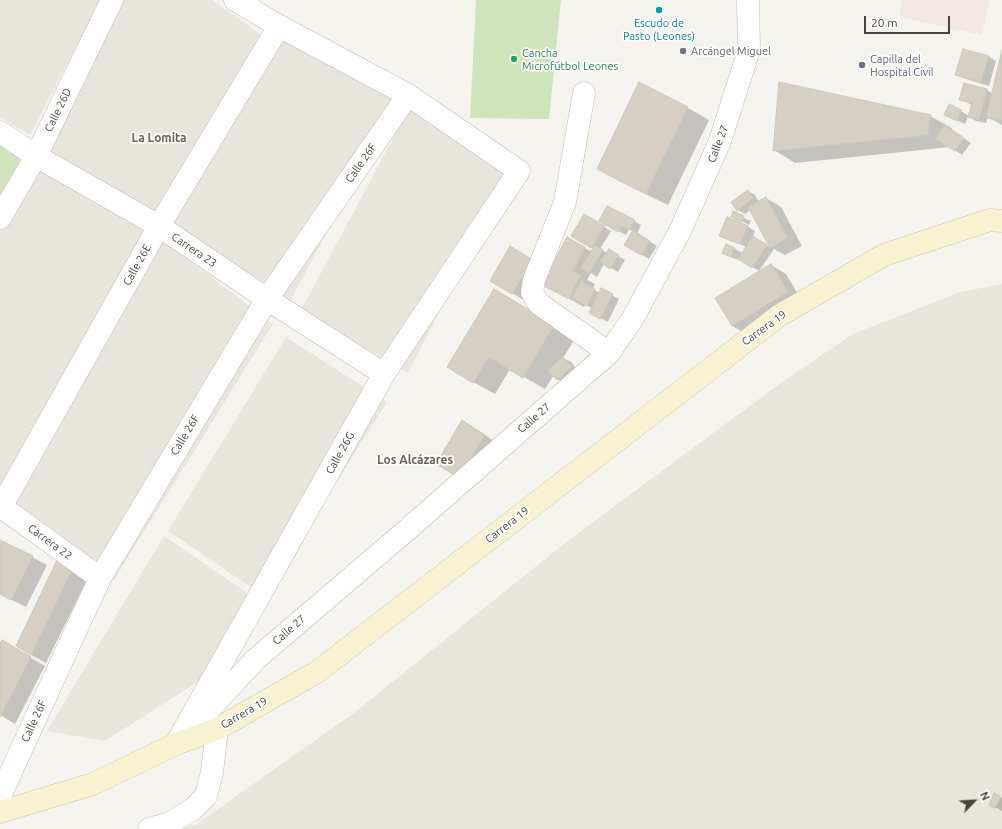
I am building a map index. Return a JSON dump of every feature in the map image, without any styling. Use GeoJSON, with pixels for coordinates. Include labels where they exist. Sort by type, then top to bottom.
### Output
{"type":"FeatureCollection","features":[{"type":"Feature","properties":{"kind":"street","name":"Calle 26D"},"geometry":{"type":"LineString","coordinates":[[0,218],[36,156],[112,0]]}},
{"type":"Feature","properties":{"kind":"street"},"geometry":{"type":"LineString","coordinates":[[235,0],[279,26],[408,95]]}},
{"type":"Feature","properties":{"kind":"street","name":"Calle 27"},"geometry":{"type":"LineString","coordinates":[[176,744],[256,659],[408,529],[609,353],[633,318],[681,229],[720,141],[749,50],[748,0]]}},
{"type":"Feature","properties":{"kind":"street","name":"Calle 26E"},"geometry":{"type":"LineString","coordinates":[[1,506],[159,226],[279,26]]}},
{"type":"Feature","properties":{"kind":"street"},"geometry":{"type":"LineString","coordinates":[[584,93],[565,202],[534,280],[532,292],[538,303],[609,353]]}},
{"type":"Feature","properties":{"kind":"street","name":"Calle 26G"},"geometry":{"type":"LineString","coordinates":[[176,744],[384,374],[519,171],[408,95]]}},
{"type":"Feature","properties":{"kind":"street","name":"Calle 26F"},"geometry":{"type":"LineString","coordinates":[[0,796],[100,578],[267,299],[408,95]]}},
{"type":"Feature","properties":{"kind":"street","name":"Carrera 23"},"geometry":{"type":"LineString","coordinates":[[0,132],[36,156],[159,226],[267,299],[384,374]]}},
{"type":"Feature","properties":{"kind":"street","name":"Carrera 19"},"geometry":{"type":"LineString","coordinates":[[0,812],[93,784],[176,744],[217,729],[316,672],[780,315],[884,255],[990,220],[1002,221]]}},
{"type":"Feature","properties":{"kind":"street","name":"Carrera 22"},"geometry":{"type":"LineString","coordinates":[[1,506],[100,578]]}},
{"type":"Feature","properties":{"kind":"street"},"geometry":{"type":"LineString","coordinates":[[149,829],[170,823],[193,809],[206,796],[212,772],[217,729]]}},
{"type":"Feature","properties":{"kind":"shaded area"},"geometry":{"type":"Polygon","coordinates":[[[0,0],[101,0],[30,135],[0,117],[0,0]]]}},
{"type":"Feature","properties":{"kind":"shaded area"},"geometry":{"type":"Polygon","coordinates":[[[120,0],[212,0],[262,35],[158,219],[45,152],[120,0]]]}},
{"type":"Feature","properties":{"kind":"shaded area"},"geometry":{"type":"Polygon","coordinates":[[[902,0],[990,0],[982,35],[899,17],[902,0]]]}},
{"type":"Feature","properties":{"kind":"shaded area"},"geometry":{"type":"Polygon","coordinates":[[[280,34],[398,98],[285,311],[167,225],[280,34]]]}},
{"type":"Feature","properties":{"kind":"shaded area"},"geometry":{"type":"Polygon","coordinates":[[[409,109],[510,174],[408,373],[301,310],[409,109]]]}},
{"type":"Feature","properties":{"kind":"shaded area"},"geometry":{"type":"Polygon","coordinates":[[[37,162],[150,230],[0,490],[0,229],[37,162]]]}},
{"type":"Feature","properties":{"kind":"shaded area"},"geometry":{"type":"Polygon","coordinates":[[[162,240],[273,324],[114,580],[15,504],[162,240]]]}},
{"type":"Feature","properties":{"kind":"shaded area"},"geometry":{"type":"Polygon","coordinates":[[[1002,284],[1002,829],[178,829],[197,824],[355,712],[565,543],[782,382],[853,334],[960,292],[1002,284]]]}},
{"type":"Feature","properties":{"kind":"shaded area"},"geometry":{"type":"Polygon","coordinates":[[[286,337],[387,402],[264,596],[168,531],[286,337]]]}},
{"type":"Feature","properties":{"kind":"shaded area"},"geometry":{"type":"Polygon","coordinates":[[[164,536],[258,600],[199,681],[105,741],[47,731],[164,536]]]}},
{"type":"Feature","properties":{"kind":"green space","name":"Cancha Microfútbol Leones"},"geometry":{"type":"Polygon","coordinates":[[[476,0],[561,0],[549,119],[470,118],[476,0]]]}},
{"type":"Feature","properties":{"kind":"green space"},"geometry":{"type":"Polygon","coordinates":[[[0,141],[26,157],[0,199],[0,141]]]}},
{"type":"Feature","properties":{"kind":"building"},"geometry":{"type":"Polygon","coordinates":[[[963,49],[989,56],[981,82],[955,75],[963,49]]]}},
{"type":"Feature","properties":{"kind":"building"},"geometry":{"type":"Polygon","coordinates":[[[1002,50],[1002,121],[986,118],[1002,50]]]}},
{"type":"Feature","properties":{"kind":"building"},"geometry":{"type":"Polygon","coordinates":[[[639,82],[688,107],[646,194],[597,169],[639,82]]]}},
{"type":"Feature","properties":{"kind":"building"},"geometry":{"type":"Polygon","coordinates":[[[779,82],[931,115],[928,135],[773,151],[779,82]]]}},
{"type":"Feature","properties":{"kind":"building"},"geometry":{"type":"Polygon","coordinates":[[[964,83],[987,89],[979,120],[968,117],[972,103],[959,100],[964,83]]]}},
{"type":"Feature","properties":{"kind":"building"},"geometry":{"type":"Polygon","coordinates":[[[949,104],[962,110],[957,121],[944,115],[949,104]]]}},
{"type":"Feature","properties":{"kind":"building"},"geometry":{"type":"Polygon","coordinates":[[[945,125],[964,138],[955,151],[935,139],[945,125]]]}},
{"type":"Feature","properties":{"kind":"building"},"geometry":{"type":"Polygon","coordinates":[[[748,190],[753,198],[737,211],[731,202],[748,190]]]}},
{"type":"Feature","properties":{"kind":"building"},"geometry":{"type":"Polygon","coordinates":[[[766,197],[788,238],[770,248],[748,207],[766,197]]]}},
{"type":"Feature","properties":{"kind":"building"},"geometry":{"type":"Polygon","coordinates":[[[607,206],[635,220],[629,230],[622,226],[618,232],[599,221],[607,206]]]}},
{"type":"Feature","properties":{"kind":"building"},"geometry":{"type":"Polygon","coordinates":[[[733,211],[744,216],[742,222],[731,217],[733,211]]]}},
{"type":"Feature","properties":{"kind":"building"},"geometry":{"type":"Polygon","coordinates":[[[584,214],[605,226],[591,248],[571,236],[584,214]]]}},
{"type":"Feature","properties":{"kind":"building"},"geometry":{"type":"Polygon","coordinates":[[[727,217],[748,226],[740,244],[719,236],[727,217]]]}},
{"type":"Feature","properties":{"kind":"building"},"geometry":{"type":"Polygon","coordinates":[[[633,230],[650,241],[641,255],[624,245],[633,230]]]}},
{"type":"Feature","properties":{"kind":"building"},"geometry":{"type":"Polygon","coordinates":[[[753,236],[767,245],[752,268],[738,259],[753,236]]]}},
{"type":"Feature","properties":{"kind":"building"},"geometry":{"type":"Polygon","coordinates":[[[567,237],[585,247],[573,271],[581,275],[569,299],[542,285],[567,237]]]}},
{"type":"Feature","properties":{"kind":"building"},"geometry":{"type":"Polygon","coordinates":[[[726,244],[735,248],[731,257],[722,253],[726,244]]]}},
{"type":"Feature","properties":{"kind":"building"},"geometry":{"type":"Polygon","coordinates":[[[595,245],[603,250],[589,273],[581,268],[595,245]]]}},
{"type":"Feature","properties":{"kind":"building"},"geometry":{"type":"Polygon","coordinates":[[[510,246],[533,260],[512,294],[490,281],[510,246]]]}},
{"type":"Feature","properties":{"kind":"building"},"geometry":{"type":"Polygon","coordinates":[[[609,249],[619,255],[610,269],[600,262],[609,249]]]}},
{"type":"Feature","properties":{"kind":"building"},"geometry":{"type":"Polygon","coordinates":[[[771,264],[788,292],[732,326],[715,298],[771,264]]]}},
{"type":"Feature","properties":{"kind":"building"},"geometry":{"type":"Polygon","coordinates":[[[581,281],[595,289],[587,306],[572,298],[581,281]]]}},
{"type":"Feature","properties":{"kind":"building"},"geometry":{"type":"Polygon","coordinates":[[[601,288],[613,294],[600,319],[589,313],[601,288]]]}},
{"type":"Feature","properties":{"kind":"building"},"geometry":{"type":"Polygon","coordinates":[[[494,289],[554,325],[523,378],[489,357],[473,383],[447,367],[494,289]]]}},
{"type":"Feature","properties":{"kind":"building"},"geometry":{"type":"Polygon","coordinates":[[[563,357],[572,367],[557,380],[548,370],[563,357]]]}},
{"type":"Feature","properties":{"kind":"building"},"geometry":{"type":"Polygon","coordinates":[[[462,420],[485,435],[459,478],[436,464],[462,420]]]}},
{"type":"Feature","properties":{"kind":"building"},"geometry":{"type":"Polygon","coordinates":[[[0,540],[33,556],[11,600],[0,594],[0,540]]]}},
{"type":"Feature","properties":{"kind":"building"},"geometry":{"type":"Polygon","coordinates":[[[59,556],[74,566],[31,655],[16,646],[59,556]]]}},
{"type":"Feature","properties":{"kind":"building"},"geometry":{"type":"Polygon","coordinates":[[[2,640],[31,657],[0,717],[0,644],[2,640]]]}},
{"type":"Feature","properties":{"kind":"building"},"geometry":{"type":"Polygon","coordinates":[[[994,793],[1001,797],[995,808],[989,805],[994,793]]]}},
{"type":"Feature","properties":{"kind":"place","name":"Escudo de Pasto (Leones)"},"geometry":{"type":"Point","coordinates":[659,10]}},
{"type":"Feature","properties":{"kind":"place","name":"Arcángel Miguel"},"geometry":{"type":"Point","coordinates":[683,51]}},
{"type":"Feature","properties":{"kind":"place","name":"Cancha Microfútbol Leones"},"geometry":{"type":"Point","coordinates":[514,59]}},
{"type":"Feature","properties":{"kind":"place","name":"Capilla del Hospital Civil"},"geometry":{"type":"Point","coordinates":[862,65]}},
{"type":"Feature","properties":{"kind":"district","name":"La Lomita"},"geometry":{"type":"Point","coordinates":[159,138]}},
{"type":"Feature","properties":{"kind":"district","name":"Los Alcázares"},"geometry":{"type":"Point","coordinates":[415,460]}}]}
